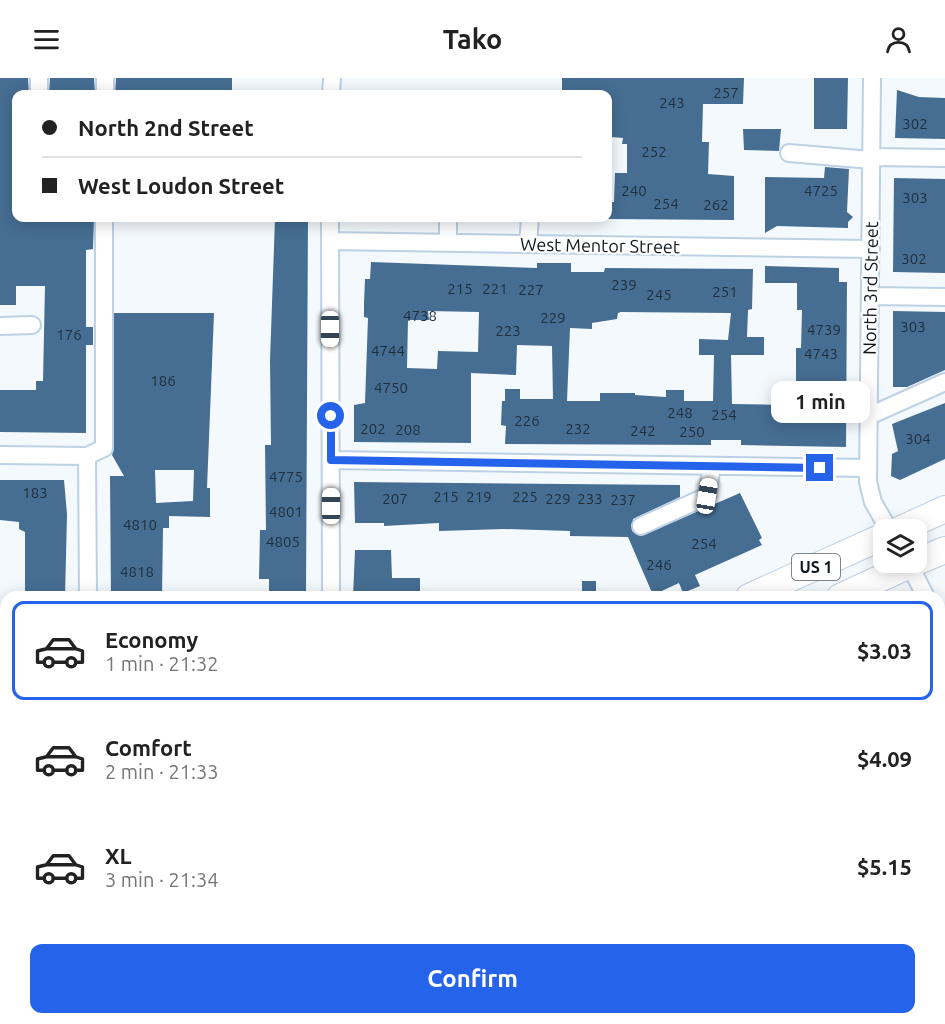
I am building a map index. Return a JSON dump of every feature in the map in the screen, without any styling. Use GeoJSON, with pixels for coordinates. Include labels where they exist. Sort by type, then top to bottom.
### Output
{"type":"FeatureCollection","features":[{"type":"Feature","properties":{"kind":"highway"},"geometry":{"type":"LineString","coordinates":[[922,519],[945,508]]}},
{"type":"Feature","properties":{"kind":"highway","name":"US 1"},"geometry":{"type":"LineString","coordinates":[[762,591],[873,541]]}},
{"type":"Feature","properties":{"kind":"highway","name":"US 1"},"geometry":{"type":"LineString","coordinates":[[927,557],[945,550]]}},
{"type":"Feature","properties":{"kind":"highway","name":"US 1"},"geometry":{"type":"LineString","coordinates":[[853,591],[892,573]]}},
{"type":"Feature","properties":{"kind":"street","name":"North 3rd Street"},"geometry":{"type":"LineString","coordinates":[[872,78],[868,468],[873,502],[883,519]]}},
{"type":"Feature","properties":{"kind":"street"},"geometry":{"type":"LineString","coordinates":[[789,153],[872,158],[945,158]]}},
{"type":"Feature","properties":{"kind":"street"},"geometry":{"type":"LineString","coordinates":[[0,455],[87,456],[104,448],[104,222]]}},
{"type":"Feature","properties":{"kind":"street"},"geometry":{"type":"LineString","coordinates":[[330,222],[331,591]]}},
{"type":"Feature","properties":{"kind":"street"},"geometry":{"type":"LineString","coordinates":[[448,222],[448,243]]}},
{"type":"Feature","properties":{"kind":"street"},"geometry":{"type":"LineString","coordinates":[[528,244],[530,222]]}},
{"type":"Feature","properties":{"kind":"street","name":"West Mentor Street"},"geometry":{"type":"LineString","coordinates":[[330,241],[871,249]]}},
{"type":"Feature","properties":{"kind":"street"},"geometry":{"type":"LineString","coordinates":[[870,296],[945,297]]}},
{"type":"Feature","properties":{"kind":"street"},"geometry":{"type":"LineString","coordinates":[[0,326],[32,325]]}},
{"type":"Feature","properties":{"kind":"street"},"geometry":{"type":"LineString","coordinates":[[869,416],[945,382]]}},
{"type":"Feature","properties":{"kind":"street"},"geometry":{"type":"LineString","coordinates":[[87,456],[88,591]]}},
{"type":"Feature","properties":{"kind":"street"},"geometry":{"type":"LineString","coordinates":[[331,460],[868,468]]}},
{"type":"Feature","properties":{"kind":"street"},"geometry":{"type":"LineString","coordinates":[[641,526],[707,496],[712,466]]}},
{"type":"Feature","properties":{"kind":"street"},"geometry":{"type":"LineString","coordinates":[[917,573],[924,591]]}},
{"type":"Feature","properties":{"kind":"building"},"geometry":{"type":"Polygon","coordinates":[[[0,78],[28,78],[29,90],[12,90],[12,222],[94,222],[93,249],[86,250],[86,327],[93,327],[93,345],[86,345],[86,433],[0,432],[0,390],[36,390],[36,381],[43,381],[45,286],[16,286],[16,305],[0,305],[0,78]]]}},
{"type":"Feature","properties":{"kind":"building"},"geometry":{"type":"Polygon","coordinates":[[[50,78],[94,78],[95,90],[49,90],[50,78]]]}},
{"type":"Feature","properties":{"kind":"building"},"geometry":{"type":"Polygon","coordinates":[[[116,78],[232,78],[232,90],[115,90],[116,78]]]}},
{"type":"Feature","properties":{"kind":"building"},"geometry":{"type":"Polygon","coordinates":[[[562,78],[744,78],[743,104],[703,104],[702,142],[709,142],[708,174],[734,176],[734,220],[612,219],[615,173],[627,173],[627,144],[622,144],[623,138],[612,137],[612,90],[562,90],[562,78]]]}},
{"type":"Feature","properties":{"kind":"building"},"geometry":{"type":"Polygon","coordinates":[[[814,78],[848,78],[847,129],[814,129],[814,78]]]}},
{"type":"Feature","properties":{"kind":"building"},"geometry":{"type":"Polygon","coordinates":[[[897,90],[919,97],[945,98],[945,139],[895,138],[897,90]]]}},
{"type":"Feature","properties":{"kind":"building"},"geometry":{"type":"Polygon","coordinates":[[[743,129],[781,129],[779,151],[744,150],[743,129]]]}},
{"type":"Feature","properties":{"kind":"building"},"geometry":{"type":"Polygon","coordinates":[[[825,167],[849,169],[847,212],[853,217],[848,222],[848,228],[777,226],[765,233],[765,177],[824,178],[825,167]]]}},
{"type":"Feature","properties":{"kind":"building"},"geometry":{"type":"Polygon","coordinates":[[[894,178],[945,179],[945,273],[893,272],[894,178]]]}},
{"type":"Feature","properties":{"kind":"building"},"geometry":{"type":"Polygon","coordinates":[[[275,222],[308,222],[306,591],[269,591],[269,579],[259,579],[260,530],[266,530],[265,445],[271,445],[270,361],[275,222]]]}},
{"type":"Feature","properties":{"kind":"building"},"geometry":{"type":"Polygon","coordinates":[[[371,262],[537,268],[537,263],[571,263],[571,272],[604,272],[605,268],[753,269],[752,309],[748,310],[747,337],[764,337],[764,355],[731,355],[732,404],[786,405],[786,395],[796,395],[796,348],[801,348],[802,310],[797,310],[797,283],[765,283],[765,266],[839,268],[839,282],[847,282],[846,447],[741,445],[741,440],[711,440],[711,445],[505,444],[506,426],[501,425],[505,389],[520,389],[520,399],[553,399],[552,346],[517,345],[516,375],[471,373],[471,443],[354,442],[354,405],[365,403],[368,318],[364,317],[364,303],[365,279],[370,279],[371,262]],[[428,311],[429,320],[408,320],[407,368],[437,369],[438,351],[478,352],[479,312],[428,311]],[[618,313],[617,319],[592,323],[592,329],[570,328],[567,401],[600,401],[600,393],[635,393],[635,395],[666,397],[666,390],[684,390],[684,401],[713,401],[714,355],[699,355],[699,339],[728,340],[731,313],[618,313]]]}},
{"type":"Feature","properties":{"kind":"building"},"geometry":{"type":"Polygon","coordinates":[[[893,311],[945,312],[945,370],[907,387],[893,387],[893,311]]]}},
{"type":"Feature","properties":{"kind":"building"},"geometry":{"type":"Polygon","coordinates":[[[114,313],[214,313],[207,488],[210,488],[210,517],[169,516],[169,528],[163,528],[162,591],[111,591],[110,476],[124,476],[112,455],[114,448],[114,313]],[[155,470],[156,503],[193,501],[194,470],[155,470]]]}},
{"type":"Feature","properties":{"kind":"building"},"geometry":{"type":"Polygon","coordinates":[[[945,403],[945,459],[900,480],[891,476],[892,454],[898,451],[892,424],[945,403]]]}},
{"type":"Feature","properties":{"kind":"building"},"geometry":{"type":"Polygon","coordinates":[[[0,480],[64,480],[67,514],[65,591],[25,591],[25,532],[19,529],[19,522],[0,520],[0,480]]]}},
{"type":"Feature","properties":{"kind":"building"},"geometry":{"type":"Polygon","coordinates":[[[354,482],[680,485],[680,497],[633,519],[632,531],[641,536],[740,493],[762,538],[759,540],[762,545],[695,575],[700,586],[682,591],[679,583],[662,591],[651,591],[628,537],[570,536],[570,531],[504,529],[439,531],[439,523],[384,526],[384,523],[355,523],[354,482]]]}},
{"type":"Feature","properties":{"kind":"building"},"geometry":{"type":"Polygon","coordinates":[[[355,550],[391,550],[392,578],[420,578],[420,591],[353,591],[355,550]]]}},
{"type":"Feature","properties":{"kind":"building"},"geometry":{"type":"Polygon","coordinates":[[[582,581],[596,581],[596,591],[582,591],[582,581]]]}},
{"type":"Feature","properties":{"kind":"route"},"geometry":{"type":"LineString","coordinates":[[331,416],[331,460],[820,468]]}}]}
